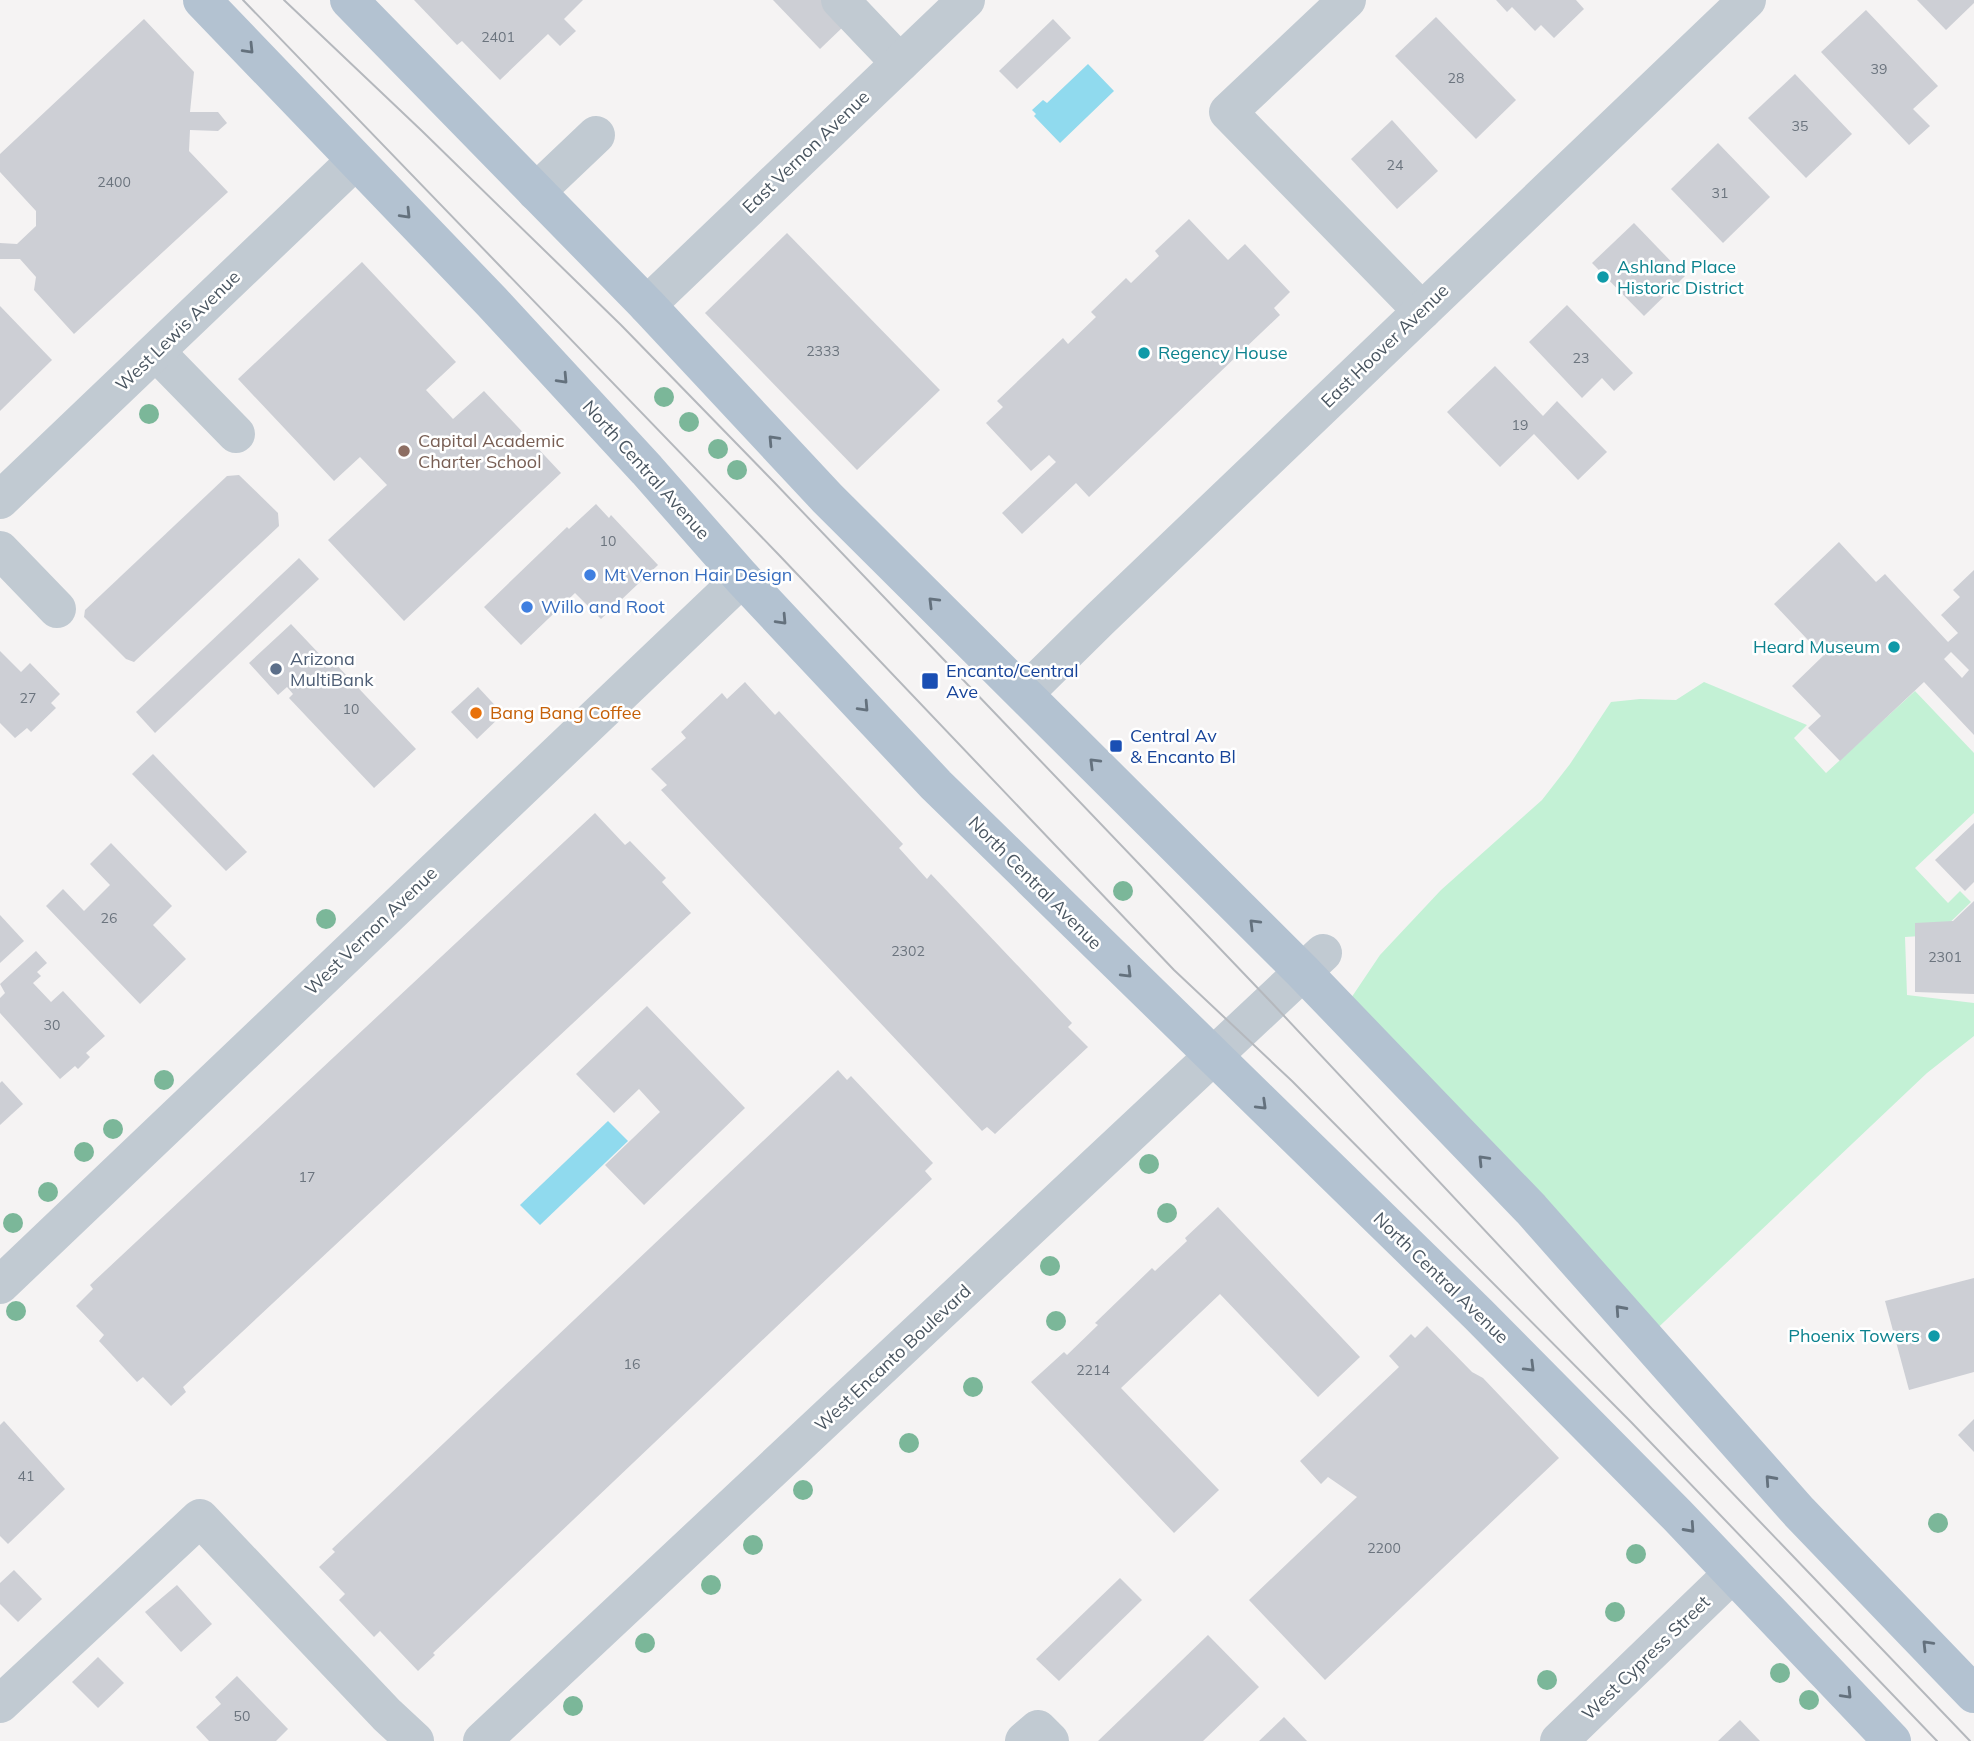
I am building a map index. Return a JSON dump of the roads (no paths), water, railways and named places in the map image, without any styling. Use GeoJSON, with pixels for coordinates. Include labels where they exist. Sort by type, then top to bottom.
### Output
{"type":"FeatureCollection","features":[{"type":"Feature","properties":{"kind":"main road","name":"North Central Avenue"},"geometry":{"type":"LineString","coordinates":[[202,0],[492,302],[742,578],[936,785],[1478,1314],[1678,1515],[1892,1741]]}},
{"type":"Feature","properties":{"kind":"main road"},"geometry":{"type":"LineString","coordinates":[[349,0],[647,305],[827,498],[1025,694],[1313,963],[1799,1512],[1974,1695]]}},
{"type":"Feature","properties":{"kind":"street"},"geometry":{"type":"LineString","coordinates":[[840,0],[900,63]]}},
{"type":"Feature","properties":{"kind":"street","name":"East Vernon Avenue"},"geometry":{"type":"LineString","coordinates":[[647,305],[966,0]]}},
{"type":"Feature","properties":{"kind":"street"},"geometry":{"type":"LineString","coordinates":[[1347,0],[1228,113],[1422,311]]}},
{"type":"Feature","properties":{"kind":"street","name":"East Hoover Avenue"},"geometry":{"type":"LineString","coordinates":[[1025,694],[1747,0]]}},
{"type":"Feature","properties":{"kind":"street"},"geometry":{"type":"LineString","coordinates":[[536,192],[596,135]]}},
{"type":"Feature","properties":{"kind":"street","name":"West Lewis Avenue"},"geometry":{"type":"LineString","coordinates":[[0,500],[355,161]]}},
{"type":"Feature","properties":{"kind":"street"},"geometry":{"type":"LineString","coordinates":[[156,352],[236,434]]}},
{"type":"Feature","properties":{"kind":"street"},"geometry":{"type":"LineString","coordinates":[[0,550],[57,609]]}},
{"type":"Feature","properties":{"kind":"street","name":"West Vernon Avenue"},"geometry":{"type":"LineString","coordinates":[[0,1285],[742,578]]}},
{"type":"Feature","properties":{"kind":"street","name":"West Encanto Boulevard"},"geometry":{"type":"LineString","coordinates":[[482,1741],[1313,963]]}},
{"type":"Feature","properties":{"kind":"street"},"geometry":{"type":"LineString","coordinates":[[0,1704],[200,1518],[377,1706],[415,1741]]}},
{"type":"Feature","properties":{"kind":"street","name":"West Cypress Street"},"geometry":{"type":"LineString","coordinates":[[1559,1741],[1732,1574]]}},
{"type":"Feature","properties":{"kind":"street"},"geometry":{"type":"LineString","coordinates":[[1024,1741],[1038,1729],[1050,1741]]}},
{"type":"Feature","properties":{"kind":"water"},"geometry":{"type":"Polygon","coordinates":[[[1088,64],[1114,91],[1060,143],[1034,116],[1036,114],[1032,110],[1043,100],[1047,103],[1088,64]]]}},
{"type":"Feature","properties":{"kind":"water"},"geometry":{"type":"Polygon","coordinates":[[[608,1121],[628,1141],[540,1225],[520,1205],[608,1121]]]}},
{"type":"Feature","properties":{"kind":"tram line"},"geometry":{"type":"LineString","coordinates":[[243,0],[779,555],[1174,970],[1292,1081],[1631,1422],[1937,1741]]}},
{"type":"Feature","properties":{"kind":"tram line"},"geometry":{"type":"LineString","coordinates":[[284,0],[621,325],[773,481],[1271,1002],[1652,1409],[1970,1741]]}},
{"type":"Feature","properties":{"kind":"place","name":"Ashland Place Historic District"},"geometry":{"type":"Point","coordinates":[1603,277]}},
{"type":"Feature","properties":{"kind":"place","name":"Regency House"},"geometry":{"type":"Point","coordinates":[1144,353]}},
{"type":"Feature","properties":{"kind":"place","name":"Capital Academic Charter School"},"geometry":{"type":"Point","coordinates":[404,451]}},
{"type":"Feature","properties":{"kind":"place","name":"Mt Vernon Hair Design"},"geometry":{"type":"Point","coordinates":[590,575]}},
{"type":"Feature","properties":{"kind":"place","name":"Willo and Root"},"geometry":{"type":"Point","coordinates":[527,607]}},
{"type":"Feature","properties":{"kind":"place","name":"Heard Museum"},"geometry":{"type":"Point","coordinates":[1894,647]}},
{"type":"Feature","properties":{"kind":"place","name":"Arizona MultiBank"},"geometry":{"type":"Point","coordinates":[276,669]}},
{"type":"Feature","properties":{"kind":"place","name":"Encanto/Central Ave"},"geometry":{"type":"Point","coordinates":[930,681]}},
{"type":"Feature","properties":{"kind":"place","name":"Bang Bang Coffee"},"geometry":{"type":"Point","coordinates":[476,713]}},
{"type":"Feature","properties":{"kind":"place","name":"Central Av & Encanto Bl"},"geometry":{"type":"Point","coordinates":[1116,746]}},
{"type":"Feature","properties":{"kind":"place","name":"Phoenix Towers"},"geometry":{"type":"Point","coordinates":[1934,1336]}}]}
